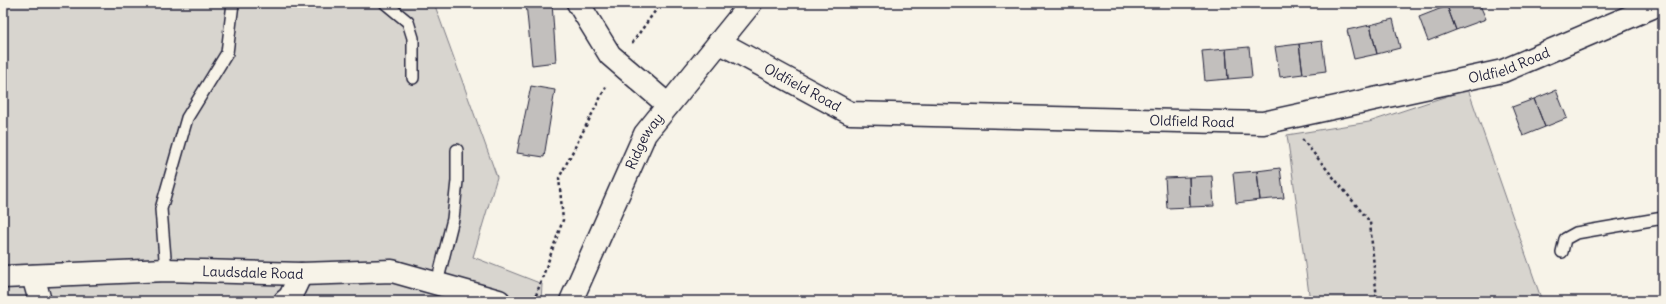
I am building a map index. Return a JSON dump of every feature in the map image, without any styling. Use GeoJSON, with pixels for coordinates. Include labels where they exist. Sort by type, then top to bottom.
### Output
{"type":"FeatureCollection","features":[{"type":"Feature","properties":{"kind":"street"},"geometry":{"type":"LineString","coordinates":[[578,3],[610,56],[668,105]]}},
{"type":"Feature","properties":{"kind":"street","name":"Ridgeway"},"geometry":{"type":"LineString","coordinates":[[571,301],[645,134],[751,3]]}},
{"type":"Feature","properties":{"kind":"street","name":"Oldfield Road"},"geometry":{"type":"LineString","coordinates":[[719,42],[850,113],[1264,123],[1503,71],[1662,3]]}},
{"type":"Feature","properties":{"kind":"street","name":"Laudsdale Road"},"geometry":{"type":"LineString","coordinates":[[3,277],[166,270],[302,274],[392,271],[499,301]]}},
{"type":"Feature","properties":{"kind":"street"},"geometry":{"type":"LineString","coordinates":[[285,301],[290,297],[302,274]]}},
{"type":"Feature","properties":{"kind":"street"},"geometry":{"type":"LineString","coordinates":[[33,276],[40,301]]}},
{"type":"Feature","properties":{"kind":"lane"},"geometry":{"type":"LineString","coordinates":[[166,270],[162,209],[187,118],[227,53],[233,3]]}},
{"type":"Feature","properties":{"kind":"lane"},"geometry":{"type":"LineString","coordinates":[[385,3],[408,22],[413,38],[413,78]]}},
{"type":"Feature","properties":{"kind":"lane"},"geometry":{"type":"LineString","coordinates":[[437,283],[453,219],[457,181],[457,150]]}},
{"type":"Feature","properties":{"kind":"lane"},"geometry":{"type":"LineString","coordinates":[[1562,252],[1565,239],[1576,233],[1663,218]]}},
{"type":"Feature","properties":{"kind":"path"},"geometry":{"type":"LineString","coordinates":[[534,301],[563,220],[559,178],[619,63],[661,3]]}},
{"type":"Feature","properties":{"kind":"path"},"geometry":{"type":"LineString","coordinates":[[1285,118],[1370,222],[1377,301]]}},
{"type":"Feature","properties":{"kind":"shaded area"},"geometry":{"type":"Polygon","coordinates":[[[3,3],[434,3],[497,177],[473,257],[542,284],[541,301],[3,301],[3,3]]]}},
{"type":"Feature","properties":{"kind":"shaded area"},"geometry":{"type":"Polygon","coordinates":[[[1468,89],[1542,301],[1310,301],[1287,135],[1369,122],[1468,89]]]}},
{"type":"Feature","properties":{"kind":"building"},"geometry":{"type":"Polygon","coordinates":[[[526,3],[552,3],[556,62],[532,65],[526,3]]]}},
{"type":"Feature","properties":{"kind":"building"},"geometry":{"type":"Polygon","coordinates":[[[1455,3],[1479,3],[1486,19],[1456,30],[1447,6],[1455,3]]]}},
{"type":"Feature","properties":{"kind":"building"},"geometry":{"type":"Polygon","coordinates":[[[1447,6],[1456,30],[1428,41],[1419,17],[1447,6]]]}},
{"type":"Feature","properties":{"kind":"building"},"geometry":{"type":"Polygon","coordinates":[[[1393,19],[1400,48],[1377,54],[1370,25],[1393,19]]]}},
{"type":"Feature","properties":{"kind":"building"},"geometry":{"type":"Polygon","coordinates":[[[1370,25],[1377,54],[1354,59],[1347,30],[1370,25]]]}},
{"type":"Feature","properties":{"kind":"building"},"geometry":{"type":"Polygon","coordinates":[[[1322,41],[1326,71],[1303,74],[1299,44],[1322,41]]]}},
{"type":"Feature","properties":{"kind":"building"},"geometry":{"type":"Polygon","coordinates":[[[1299,44],[1303,74],[1280,77],[1275,47],[1299,44]]]}},
{"type":"Feature","properties":{"kind":"building"},"geometry":{"type":"Polygon","coordinates":[[[1249,47],[1252,77],[1228,79],[1226,49],[1249,47]]]}},
{"type":"Feature","properties":{"kind":"building"},"geometry":{"type":"Polygon","coordinates":[[[1226,49],[1228,79],[1205,81],[1202,51],[1226,49]]]}},
{"type":"Feature","properties":{"kind":"building"},"geometry":{"type":"Polygon","coordinates":[[[531,86],[555,90],[544,157],[517,153],[531,86]]]}},
{"type":"Feature","properties":{"kind":"building"},"geometry":{"type":"Polygon","coordinates":[[[1556,90],[1567,118],[1545,127],[1534,99],[1556,90]]]}},
{"type":"Feature","properties":{"kind":"building"},"geometry":{"type":"Polygon","coordinates":[[[1534,99],[1545,127],[1523,136],[1512,107],[1534,99]]]}},
{"type":"Feature","properties":{"kind":"building"},"geometry":{"type":"Polygon","coordinates":[[[1280,168],[1284,198],[1260,200],[1257,171],[1280,168]]]}},
{"type":"Feature","properties":{"kind":"building"},"geometry":{"type":"Polygon","coordinates":[[[1257,171],[1260,200],[1236,203],[1233,173],[1257,171]]]}},
{"type":"Feature","properties":{"kind":"building"},"geometry":{"type":"Polygon","coordinates":[[[1212,176],[1214,206],[1190,207],[1189,177],[1212,176]]]}},
{"type":"Feature","properties":{"kind":"building"},"geometry":{"type":"Polygon","coordinates":[[[1189,177],[1190,207],[1167,208],[1165,178],[1189,177]]]}},
{"type":"Feature","properties":{"kind":"building"},"geometry":{"type":"Polygon","coordinates":[[[1299,296],[1299,301],[1275,301],[1275,299],[1299,296]]]}}]}
